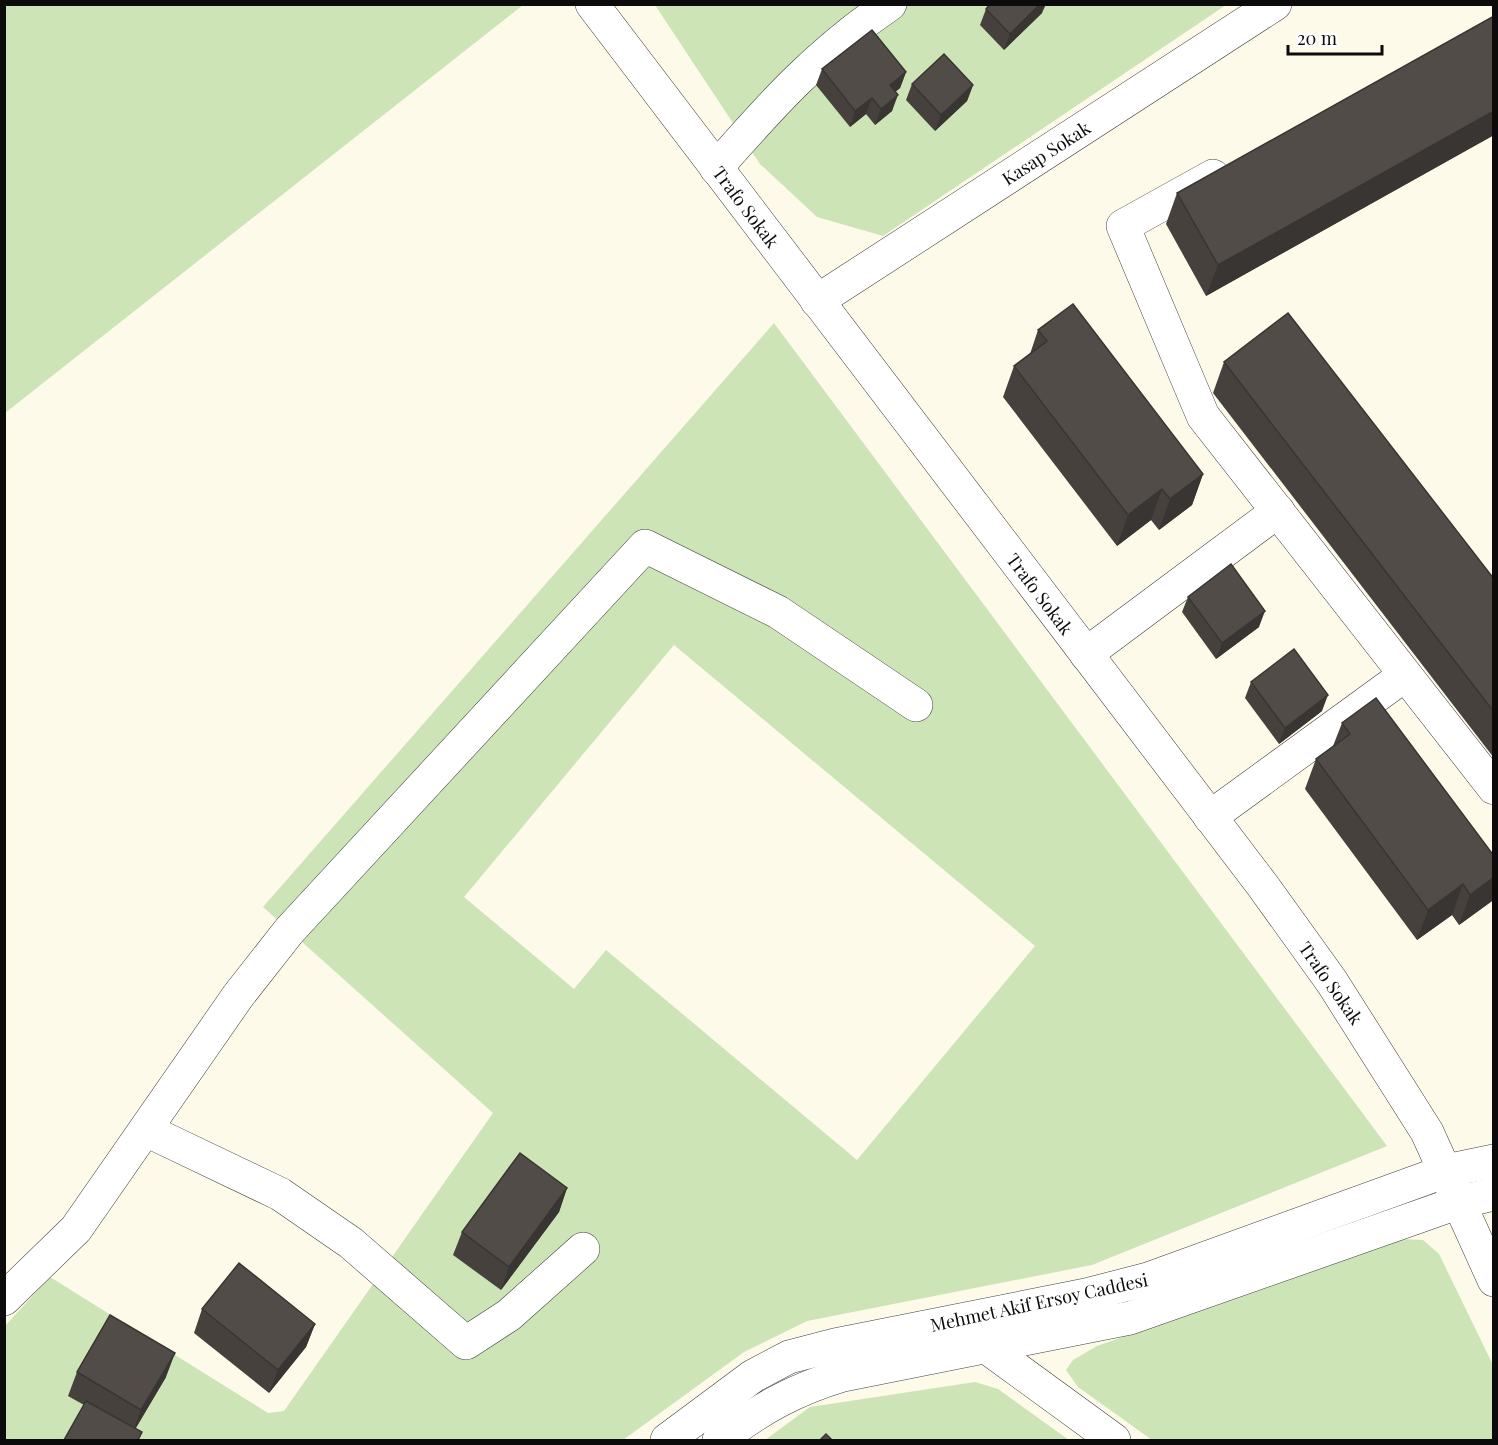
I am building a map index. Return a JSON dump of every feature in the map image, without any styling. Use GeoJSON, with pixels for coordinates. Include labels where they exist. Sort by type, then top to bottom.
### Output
{"type":"FeatureCollection","features":[{"type":"Feature","properties":{"kind":"street","name":"Trafo Sokak"},"geometry":{"type":"LineString","coordinates":[[592,4],[1210,817],[1351,1011],[1400,1086],[1446,1171],[1494,1280]]}},
{"type":"Feature","properties":{"kind":"street"},"geometry":{"type":"LineString","coordinates":[[716,168],[805,70],[846,34],[890,4]]}},
{"type":"Feature","properties":{"kind":"street","name":"Kasap Sokak"},"geometry":{"type":"LineString","coordinates":[[817,301],[1275,4]]}},
{"type":"Feature","properties":{"kind":"street"},"geometry":{"type":"LineString","coordinates":[[1236,163],[1123,226],[1203,416],[1494,788]]}},
{"type":"Feature","properties":{"kind":"street"},"geometry":{"type":"LineString","coordinates":[[1086,654],[1278,511]]}},
{"type":"Feature","properties":{"kind":"street"},"geometry":{"type":"LineString","coordinates":[[4,1299],[76,1229],[238,996],[289,931],[645,546],[778,612],[916,705]]}},
{"type":"Feature","properties":{"kind":"street"},"geometry":{"type":"LineString","coordinates":[[1210,817],[1405,675]]}},
{"type":"Feature","properties":{"kind":"street"},"geometry":{"type":"LineString","coordinates":[[146,1130],[280,1194],[351,1243],[466,1343],[509,1315],[583,1250]]}},
{"type":"Feature","properties":{"kind":"street","name":"Mehmet Akif Ersoy Caddesi"},"geometry":{"type":"LineString","coordinates":[[666,1440],[753,1376],[789,1357],[835,1345],[1086,1295],[1148,1279],[1446,1171],[1494,1161]]}},
{"type":"Feature","properties":{"kind":"street","name":"Mehmet Akif Ersoy Caddesi"},"geometry":{"type":"LineString","coordinates":[[719,1440],[776,1400],[803,1388],[843,1375],[1130,1318],[1460,1202],[1494,1194]]}},
{"type":"Feature","properties":{"kind":"street"},"geometry":{"type":"LineString","coordinates":[[985,1346],[1114,1440]]}},
{"type":"Feature","properties":{"kind":"green space"},"geometry":{"type":"Polygon","coordinates":[[[5,4],[523,4],[523,5],[5,413],[5,4]]]}},
{"type":"Feature","properties":{"kind":"green space"},"geometry":{"type":"Polygon","coordinates":[[[655,5],[1226,5],[883,236],[817,217],[760,164],[655,5]]]}},
{"type":"Feature","properties":{"kind":"green space"},"geometry":{"type":"Polygon","coordinates":[[[774,323],[1387,1146],[1092,1265],[807,1321],[744,1352],[623,1440],[5,1440],[4,1327],[50,1277],[268,1413],[284,1411],[493,1113],[263,907],[774,323]],[[674,645],[464,897],[574,989],[606,950],[857,1160],[1035,946],[674,645]]]}},
{"type":"Feature","properties":{"kind":"green space"},"geometry":{"type":"Polygon","coordinates":[[[1401,1239],[1423,1240],[1439,1254],[1493,1365],[1493,1440],[1152,1440],[1078,1387],[1066,1370],[1073,1360],[1097,1346],[1401,1239]]]}},
{"type":"Feature","properties":{"kind":"green space"},"geometry":{"type":"Polygon","coordinates":[[[975,1382],[998,1389],[1069,1440],[765,1440],[810,1407],[975,1382]]]}},
{"type":"Feature","properties":{"kind":"building"},"geometry":{"type":"Polygon","coordinates":[[[990,4],[1040,4],[1010,34],[986,9],[990,4]]]}},
{"type":"Feature","properties":{"kind":"building"},"geometry":{"type":"Polygon","coordinates":[[[1494,16],[1494,111],[1218,265],[1177,193],[1494,16]]]}},
{"type":"Feature","properties":{"kind":"building"},"geometry":{"type":"Polygon","coordinates":[[[872,30],[906,72],[890,85],[898,95],[881,109],[872,98],[855,111],[822,69],[872,30]]]}},
{"type":"Feature","properties":{"kind":"building"},"geometry":{"type":"Polygon","coordinates":[[[944,54],[973,85],[941,115],[912,84],[944,54]]]}},
{"type":"Feature","properties":{"kind":"building"},"geometry":{"type":"Polygon","coordinates":[[[1073,304],[1203,474],[1170,499],[1162,489],[1128,515],[1014,366],[1047,341],[1038,330],[1073,304]]]}},
{"type":"Feature","properties":{"kind":"building"},"geometry":{"type":"Polygon","coordinates":[[[1288,313],[1494,579],[1494,712],[1224,362],[1288,313]]]}},
{"type":"Feature","properties":{"kind":"building"},"geometry":{"type":"Polygon","coordinates":[[[1231,564],[1265,611],[1222,643],[1188,597],[1231,564]]]}},
{"type":"Feature","properties":{"kind":"building"},"geometry":{"type":"Polygon","coordinates":[[[1294,649],[1328,695],[1285,728],[1251,682],[1294,649]]]}},
{"type":"Feature","properties":{"kind":"building"},"geometry":{"type":"Polygon","coordinates":[[[1376,698],[1494,856],[1494,877],[1470,895],[1463,884],[1428,910],[1316,759],[1350,734],[1342,723],[1376,698]]]}},
{"type":"Feature","properties":{"kind":"building"},"geometry":{"type":"Polygon","coordinates":[[[520,1153],[567,1188],[509,1267],[462,1232],[520,1153]]]}},
{"type":"Feature","properties":{"kind":"building"},"geometry":{"type":"Polygon","coordinates":[[[239,1263],[315,1324],[278,1370],[202,1309],[239,1263]]]}},
{"type":"Feature","properties":{"kind":"building"},"geometry":{"type":"Polygon","coordinates":[[[110,1315],[175,1353],[141,1410],[77,1372],[110,1315]]]}},
{"type":"Feature","properties":{"kind":"building"},"geometry":{"type":"Polygon","coordinates":[[[86,1401],[142,1432],[138,1440],[64,1440],[86,1401]]]}},
{"type":"Feature","properties":{"kind":"building"},"geometry":{"type":"Polygon","coordinates":[[[826,1434],[832,1440],[820,1440],[826,1434]]]}}]}
